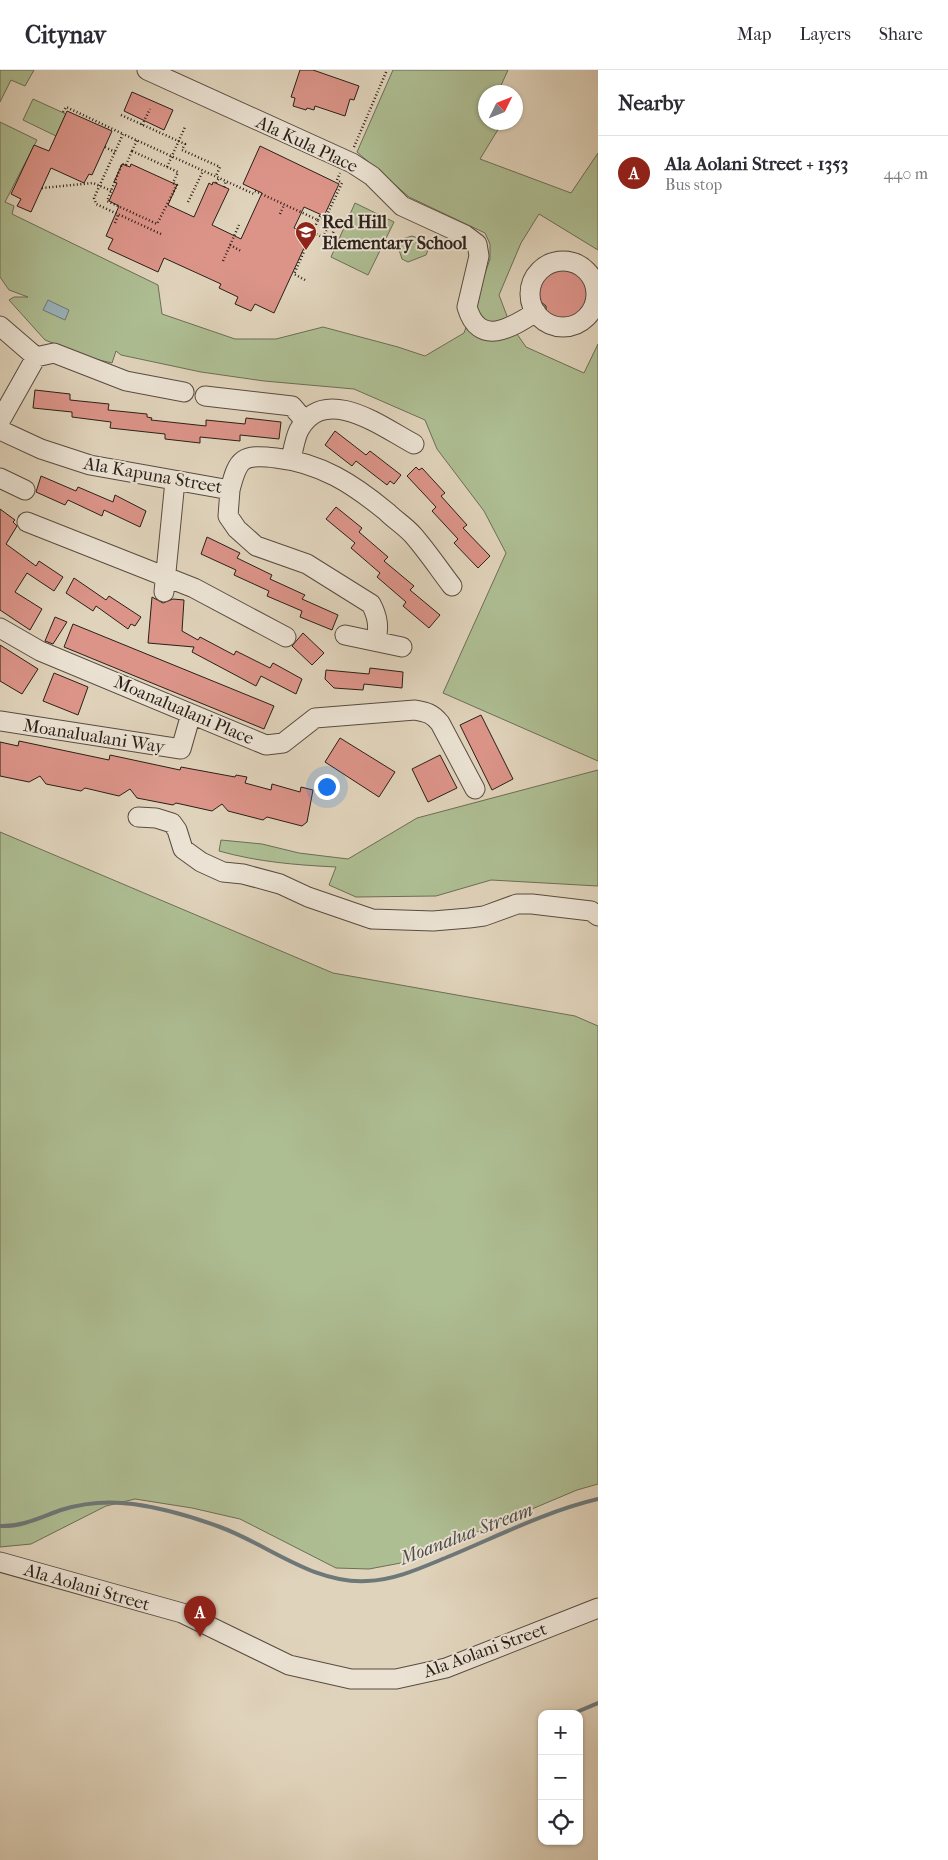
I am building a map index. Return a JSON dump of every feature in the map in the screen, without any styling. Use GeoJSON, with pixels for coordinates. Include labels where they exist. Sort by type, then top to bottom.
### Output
{"type":"FeatureCollection","features":[{"type":"Feature","properties":{"kind":"street","name":"Ala Kula Place"},"geometry":{"type":"LineString","coordinates":[[147,70],[349,155],[402,206],[465,235],[477,244],[479,256],[466,308],[476,327],[486,332],[514,326],[536,312]]}},
{"type":"Feature","properties":{"kind":"street"},"geometry":{"type":"LineString","coordinates":[[0,326],[36,358]]}},
{"type":"Feature","properties":{"kind":"street"},"geometry":{"type":"LineString","coordinates":[[0,421],[36,358],[54,354],[126,381],[184,392]]}},
{"type":"Feature","properties":{"kind":"street"},"geometry":{"type":"LineString","coordinates":[[205,396],[292,406],[305,421]]}},
{"type":"Feature","properties":{"kind":"street"},"geometry":{"type":"LineString","coordinates":[[291,460],[298,431],[305,421],[318,411],[337,408],[355,413],[414,444]]}},
{"type":"Feature","properties":{"kind":"street","name":"Ala Kapuna Street"},"geometry":{"type":"LineString","coordinates":[[0,430],[41,449],[90,466],[230,490],[236,466],[244,458],[258,456],[291,460],[322,468],[345,480],[365,494],[412,534],[452,586]]}},
{"type":"Feature","properties":{"kind":"street"},"geometry":{"type":"LineString","coordinates":[[0,478],[25,490]]}},
{"type":"Feature","properties":{"kind":"street"},"geometry":{"type":"LineString","coordinates":[[165,585],[175,482]]}},
{"type":"Feature","properties":{"kind":"street"},"geometry":{"type":"LineString","coordinates":[[230,490],[228,516],[236,529],[256,546],[307,564],[371,604],[377,614],[378,632],[376,641]]}},
{"type":"Feature","properties":{"kind":"street"},"geometry":{"type":"LineString","coordinates":[[27,522],[165,585],[194,588],[286,637]]}},
{"type":"Feature","properties":{"kind":"street","name":"Moanalualani Place"},"geometry":{"type":"LineString","coordinates":[[0,628],[40,651],[266,745],[283,742],[315,718],[414,710],[427,712],[435,716],[440,723],[475,789]]}},
{"type":"Feature","properties":{"kind":"street"},"geometry":{"type":"LineString","coordinates":[[345,635],[402,647]]}},
{"type":"Feature","properties":{"kind":"street","name":"Moanalualani Way"},"geometry":{"type":"LineString","coordinates":[[2,720],[181,749],[191,714]]}},
{"type":"Feature","properties":{"kind":"street"},"geometry":{"type":"LineString","coordinates":[[138,817],[156,818],[172,823],[177,830],[183,848],[201,862],[223,872],[243,874],[280,884],[308,897],[372,918],[433,921],[469,918],[484,916],[517,904],[532,904],[591,912],[598,916]]}},
{"type":"Feature","properties":{"kind":"street","name":"Ala Aolani Street"},"geometry":{"type":"LineString","coordinates":[[0,1562],[182,1613],[289,1665],[351,1679],[396,1679],[446,1668],[598,1608]]}},
{"type":"Feature","properties":{"kind":"path"},"geometry":{"type":"LineString","coordinates":[[305,280],[294,274],[320,216],[326,218],[342,182],[337,180],[387,70]]}},
{"type":"Feature","properties":{"kind":"path"},"geometry":{"type":"LineString","coordinates":[[63,112],[66,107],[203,171],[318,220]]}},
{"type":"Feature","properties":{"kind":"path"},"geometry":{"type":"LineString","coordinates":[[142,124],[149,109]]}},
{"type":"Feature","properties":{"kind":"path"},"geometry":{"type":"LineString","coordinates":[[121,114],[185,144],[182,150],[220,167],[216,183]]}},
{"type":"Feature","properties":{"kind":"path"},"geometry":{"type":"LineString","coordinates":[[166,167],[185,127]]}},
{"type":"Feature","properties":{"kind":"path"},"geometry":{"type":"LineString","coordinates":[[123,134],[99,185],[94,198],[96,204],[161,234]]}},
{"type":"Feature","properties":{"kind":"path"},"geometry":{"type":"LineString","coordinates":[[132,152],[178,172],[173,183],[177,185],[157,224],[107,201],[122,164],[126,166],[137,140]]}},
{"type":"Feature","properties":{"kind":"path"},"geometry":{"type":"LineString","coordinates":[[105,147],[115,152]]}},
{"type":"Feature","properties":{"kind":"path"},"geometry":{"type":"LineString","coordinates":[[188,202],[203,171]]}},
{"type":"Feature","properties":{"kind":"path"},"geometry":{"type":"LineString","coordinates":[[224,187],[226,181]]}},
{"type":"Feature","properties":{"kind":"path"},"geometry":{"type":"LineString","coordinates":[[42,188],[93,182],[112,191]]}},
{"type":"Feature","properties":{"kind":"path"},"geometry":{"type":"LineString","coordinates":[[280,214],[284,205]]}},
{"type":"Feature","properties":{"kind":"path"},"geometry":{"type":"LineString","coordinates":[[130,220],[133,213]]}},
{"type":"Feature","properties":{"kind":"path"},"geometry":{"type":"LineString","coordinates":[[115,223],[118,215]]}},
{"type":"Feature","properties":{"kind":"path"},"geometry":{"type":"LineString","coordinates":[[326,249],[335,228],[339,221],[341,222]]}},
{"type":"Feature","properties":{"kind":"path"},"geometry":{"type":"LineString","coordinates":[[313,233],[323,237],[329,225],[335,228]]}},
{"type":"Feature","properties":{"kind":"path"},"geometry":{"type":"LineString","coordinates":[[223,261],[239,226]]}},
{"type":"Feature","properties":{"kind":"path"},"geometry":{"type":"LineString","coordinates":[[230,245],[241,251]]}},
{"type":"Feature","properties":{"kind":"green space"},"geometry":{"type":"Polygon","coordinates":[[[0,70],[34,70],[25,86],[11,80],[0,102],[0,70]]]}},
{"type":"Feature","properties":{"kind":"green space"},"geometry":{"type":"Polygon","coordinates":[[[393,70],[508,70],[501,85],[478,85],[478,130],[498,130],[480,159],[571,193],[598,153],[598,250],[539,214],[521,243],[499,295],[510,324],[526,347],[584,373],[598,344],[598,761],[443,693],[506,553],[484,511],[437,449],[425,420],[354,389],[264,381],[201,372],[121,355],[116,351],[112,363],[91,358],[45,340],[9,300],[14,297],[28,297],[9,290],[0,277],[0,122],[37,140],[5,202],[14,206],[12,214],[158,285],[162,314],[235,339],[276,339],[323,327],[425,356],[464,333],[490,259],[490,244],[485,233],[409,197],[357,152],[393,70]]]}},
{"type":"Feature","properties":{"kind":"green space"},"geometry":{"type":"Polygon","coordinates":[[[33,99],[66,114],[56,136],[23,120],[33,99]]]}},
{"type":"Feature","properties":{"kind":"green space"},"geometry":{"type":"Polygon","coordinates":[[[355,203],[394,222],[368,275],[331,257],[355,203]]]}},
{"type":"Feature","properties":{"kind":"green space"},"geometry":{"type":"Polygon","coordinates":[[[412,236],[423,240],[428,250],[426,255],[408,262],[402,259],[398,247],[402,239],[412,236]]]}},
{"type":"Feature","properties":{"kind":"green space"},"geometry":{"type":"Polygon","coordinates":[[[598,770],[598,886],[491,880],[436,896],[356,897],[329,885],[336,867],[277,862],[219,851],[221,840],[262,844],[299,853],[348,859],[417,818],[598,770]]]}},
{"type":"Feature","properties":{"kind":"green space"},"geometry":{"type":"Polygon","coordinates":[[[0,832],[333,973],[575,1016],[598,1026],[598,1484],[577,1490],[406,1562],[369,1569],[336,1568],[240,1519],[192,1508],[135,1499],[106,1506],[31,1544],[0,1547],[0,832]]]}},
{"type":"Feature","properties":{"kind":"water"},"geometry":{"type":"Polygon","coordinates":[[[48,300],[69,310],[65,320],[43,310],[48,300]]]}},
{"type":"Feature","properties":{"kind":"building"},"geometry":{"type":"Polygon","coordinates":[[[300,70],[313,70],[359,86],[354,100],[350,99],[345,116],[315,106],[314,110],[307,108],[306,110],[293,106],[295,98],[291,97],[300,70]]]}},
{"type":"Feature","properties":{"kind":"building"},"geometry":{"type":"Polygon","coordinates":[[[132,92],[173,110],[164,130],[124,111],[132,92]]]}},
{"type":"Feature","properties":{"kind":"building"},"geometry":{"type":"Polygon","coordinates":[[[67,111],[112,131],[92,175],[89,174],[84,183],[51,168],[31,212],[17,206],[21,199],[11,194],[34,145],[49,151],[67,111]]]}},
{"type":"Feature","properties":{"kind":"building"},"geometry":{"type":"Polygon","coordinates":[[[260,146],[339,184],[324,216],[304,207],[294,228],[310,235],[274,313],[255,304],[251,311],[235,304],[238,297],[219,288],[221,284],[164,258],[158,272],[108,249],[113,239],[106,236],[119,206],[109,201],[117,183],[114,182],[122,164],[130,167],[131,164],[177,185],[168,205],[194,217],[209,183],[212,185],[213,182],[229,189],[212,225],[241,239],[262,193],[243,184],[260,146]]]}},
{"type":"Feature","properties":{"kind":"building"},"geometry":{"type":"Polygon","coordinates":[[[560,265],[568,265],[581,272],[587,277],[592,291],[592,299],[586,313],[580,318],[566,323],[558,323],[546,318],[546,306],[541,302],[535,301],[534,297],[534,289],[540,275],[546,270],[560,265]]]}},
{"type":"Feature","properties":{"kind":"building"},"geometry":{"type":"Polygon","coordinates":[[[35,390],[70,394],[70,400],[109,404],[108,410],[147,414],[147,417],[152,418],[151,420],[206,426],[206,420],[245,424],[246,418],[281,422],[279,439],[240,435],[240,441],[200,437],[200,443],[165,439],[165,434],[110,428],[111,422],[72,417],[72,412],[33,408],[35,390]]]}},
{"type":"Feature","properties":{"kind":"building"},"geometry":{"type":"Polygon","coordinates":[[[335,431],[366,455],[370,451],[401,475],[394,484],[390,481],[387,485],[356,461],[352,466],[325,445],[335,431]]]}},
{"type":"Feature","properties":{"kind":"building"},"geometry":{"type":"Polygon","coordinates":[[[416,467],[419,470],[422,468],[445,493],[441,496],[467,525],[463,528],[490,556],[478,568],[454,543],[458,539],[432,511],[436,507],[407,476],[416,467]]]}},
{"type":"Feature","properties":{"kind":"building"},"geometry":{"type":"Polygon","coordinates":[[[41,476],[76,491],[78,487],[113,502],[115,495],[146,511],[140,527],[104,510],[102,516],[68,500],[65,505],[36,492],[41,476]]]}},
{"type":"Feature","properties":{"kind":"building"},"geometry":{"type":"Polygon","coordinates":[[[336,507],[362,528],[359,532],[388,557],[384,561],[414,586],[410,590],[440,615],[429,628],[403,606],[406,602],[377,577],[380,573],[351,548],[355,543],[326,519],[336,507]]]}},
{"type":"Feature","properties":{"kind":"building"},"geometry":{"type":"Polygon","coordinates":[[[0,509],[15,520],[13,522],[17,526],[6,544],[36,566],[39,561],[63,577],[54,591],[27,573],[15,592],[42,609],[30,630],[0,610],[0,509]]]}},
{"type":"Feature","properties":{"kind":"building"},"geometry":{"type":"Polygon","coordinates":[[[207,537],[240,553],[237,558],[272,575],[270,579],[305,595],[302,599],[338,615],[332,630],[300,617],[302,611],[267,596],[269,591],[234,575],[236,570],[201,554],[207,537]]]}},
{"type":"Feature","properties":{"kind":"building"},"geometry":{"type":"Polygon","coordinates":[[[74,578],[106,600],[109,596],[141,617],[135,626],[131,624],[128,629],[96,606],[93,611],[66,593],[74,578]]]}},
{"type":"Feature","properties":{"kind":"building"},"geometry":{"type":"Polygon","coordinates":[[[152,597],[163,603],[173,599],[184,600],[182,631],[198,640],[200,637],[234,655],[236,651],[270,668],[273,663],[302,679],[296,694],[261,676],[256,686],[192,652],[194,647],[148,643],[152,597]]]}},
{"type":"Feature","properties":{"kind":"building"},"geometry":{"type":"Polygon","coordinates":[[[55,617],[67,622],[53,644],[45,641],[55,617]]]}},
{"type":"Feature","properties":{"kind":"building"},"geometry":{"type":"Polygon","coordinates":[[[73,624],[274,706],[264,729],[64,647],[73,624]]]}},
{"type":"Feature","properties":{"kind":"building"},"geometry":{"type":"Polygon","coordinates":[[[303,633],[324,653],[312,665],[292,646],[303,633]]]}},
{"type":"Feature","properties":{"kind":"building"},"geometry":{"type":"Polygon","coordinates":[[[0,645],[38,669],[22,694],[0,681],[0,645]]]}},
{"type":"Feature","properties":{"kind":"building"},"geometry":{"type":"Polygon","coordinates":[[[370,668],[403,672],[402,688],[364,684],[363,690],[334,688],[325,679],[326,670],[369,674],[370,668]]]}},
{"type":"Feature","properties":{"kind":"building"},"geometry":{"type":"Polygon","coordinates":[[[54,673],[88,687],[78,715],[43,701],[54,673]]]}},
{"type":"Feature","properties":{"kind":"building"},"geometry":{"type":"Polygon","coordinates":[[[481,715],[513,779],[492,790],[460,725],[481,715]]]}},
{"type":"Feature","properties":{"kind":"building"},"geometry":{"type":"Polygon","coordinates":[[[340,738],[395,772],[379,797],[325,762],[340,738]]]}},
{"type":"Feature","properties":{"kind":"building"},"geometry":{"type":"Polygon","coordinates":[[[19,741],[109,760],[110,755],[180,770],[181,767],[235,777],[236,775],[247,777],[245,783],[271,790],[272,784],[300,792],[301,787],[313,790],[307,822],[302,826],[267,817],[263,820],[228,811],[222,804],[212,811],[176,803],[173,805],[137,798],[130,789],[119,796],[85,788],[81,791],[46,784],[40,776],[29,782],[0,776],[0,742],[18,746],[19,741]]]}},
{"type":"Feature","properties":{"kind":"building"},"geometry":{"type":"Polygon","coordinates":[[[440,755],[457,788],[428,802],[412,769],[440,755]]]}},
{"type":"Feature","properties":{"kind":"waterway","name":"Moanalua Stream"},"geometry":{"type":"LineString","coordinates":[[0,1526],[24,1523],[61,1510],[87,1504],[133,1504],[177,1513],[220,1527],[292,1562],[328,1576],[347,1580],[367,1581],[409,1572],[541,1517],[598,1499]]}},
{"type":"Feature","properties":{"kind":"waterway"},"geometry":{"type":"LineString","coordinates":[[581,1710],[598,1703]]}},
{"type":"Feature","properties":{"kind":"place","name":"Red Hill Elementary School"},"geometry":{"type":"Point","coordinates":[306,251]}},
{"type":"Feature","properties":{"kind":"place","name":"Ala Aolani Street + 1353"},"geometry":{"type":"Point","coordinates":[200,1637]}}]}
